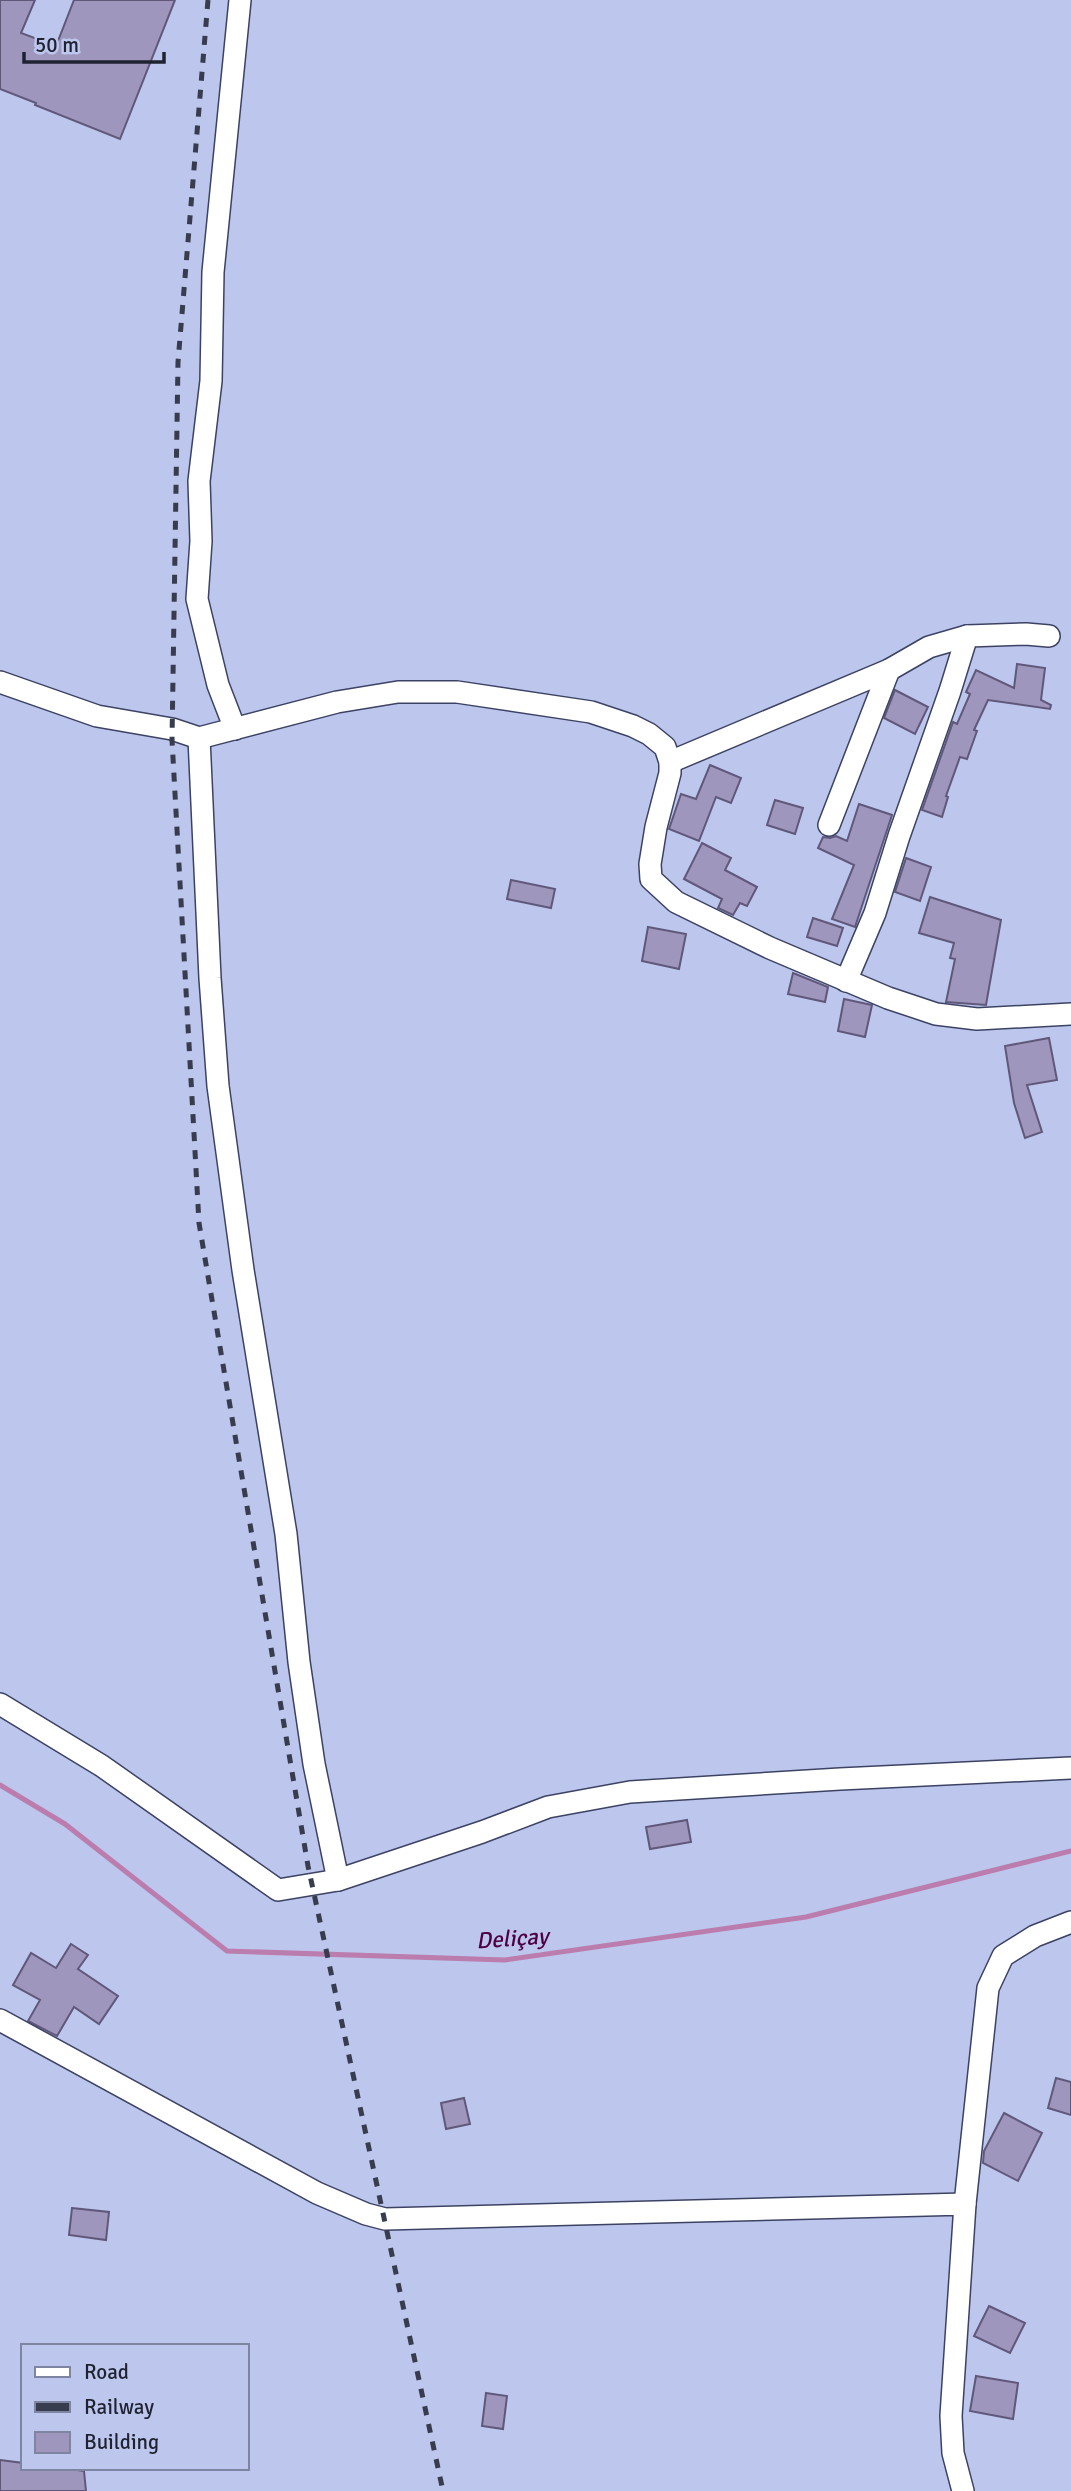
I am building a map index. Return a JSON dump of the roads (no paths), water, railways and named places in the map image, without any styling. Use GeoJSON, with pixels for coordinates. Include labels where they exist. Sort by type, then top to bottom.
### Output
{"type":"FeatureCollection","features":[{"type":"Feature","properties":{"kind":"street"},"geometry":{"type":"LineString","coordinates":[[235,729],[218,685],[197,599],[201,541],[199,481],[211,381],[213,272],[240,0]]}},
{"type":"Feature","properties":{"kind":"street"},"geometry":{"type":"LineString","coordinates":[[670,762],[889,670],[929,646],[967,636],[1049,636]]}},
{"type":"Feature","properties":{"kind":"street"},"geometry":{"type":"LineString","coordinates":[[846,981],[875,913],[967,636]]}},
{"type":"Feature","properties":{"kind":"street"},"geometry":{"type":"LineString","coordinates":[[830,825],[889,670]]}},
{"type":"Feature","properties":{"kind":"street"},"geometry":{"type":"LineString","coordinates":[[0,682],[97,716],[172,729],[199,738],[337,702],[398,692],[457,692],[591,712],[649,734],[665,747],[670,773],[656,827],[650,864],[651,879],[676,902],[770,948],[846,981],[936,1014],[977,1019],[1071,1014]]}},
{"type":"Feature","properties":{"kind":"street"},"geometry":{"type":"LineString","coordinates":[[199,738],[210,978],[221,1111],[241,1256],[286,1534],[299,1662],[314,1764],[338,1880]]}},
{"type":"Feature","properties":{"kind":"street"},"geometry":{"type":"LineString","coordinates":[[0,1704],[102,1766],[278,1890],[338,1880],[548,1807],[630,1792],[1071,1768]]}},
{"type":"Feature","properties":{"kind":"street"},"geometry":{"type":"LineString","coordinates":[[963,2491],[953,2453],[951,2416],[965,2204],[988,1988],[1003,1956],[1035,1936],[1071,1922]]}},
{"type":"Feature","properties":{"kind":"street"},"geometry":{"type":"LineString","coordinates":[[0,2020],[317,2193],[366,2214],[385,2219],[965,2204]]}},
{"type":"Feature","properties":{"kind":"waterway","name":"Deliçay"},"geometry":{"type":"LineString","coordinates":[[0,1785],[65,1824],[227,1951],[505,1960],[806,1917],[1071,1851]]}},
{"type":"Feature","properties":{"kind":"railway"},"geometry":{"type":"LineString","coordinates":[[208,0],[178,362],[172,740],[199,1223],[308,1866],[443,2491]]}}]}
